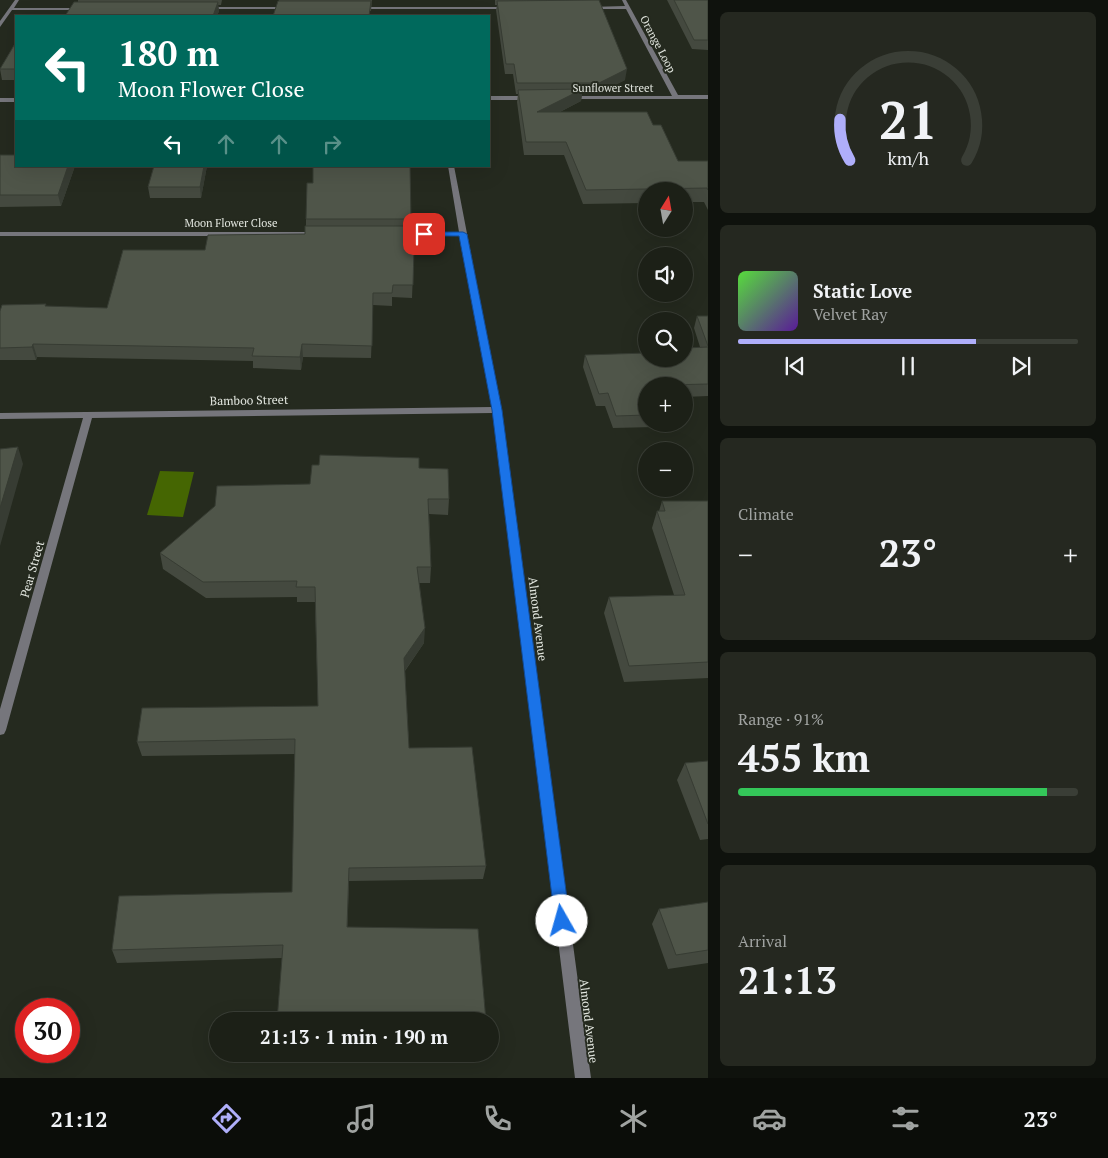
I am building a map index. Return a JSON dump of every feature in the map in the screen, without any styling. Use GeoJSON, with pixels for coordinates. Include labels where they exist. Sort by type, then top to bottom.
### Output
{"type":"FeatureCollection","features":[{"type":"Feature","properties":{"kind":"street"},"geometry":{"type":"LineString","coordinates":[[0,25],[18,0]]}},
{"type":"Feature","properties":{"kind":"street","name":"Orange Loop"},"geometry":{"type":"LineString","coordinates":[[624,0],[676,98]]}},
{"type":"Feature","properties":{"kind":"street"},"geometry":{"type":"LineString","coordinates":[[11,9],[91,8]]}},
{"type":"Feature","properties":{"kind":"street"},"geometry":{"type":"LineString","coordinates":[[200,8],[299,8]]}},
{"type":"Feature","properties":{"kind":"street"},"geometry":{"type":"LineString","coordinates":[[349,8],[518,8]]}},
{"type":"Feature","properties":{"kind":"street"},"geometry":{"type":"LineString","coordinates":[[587,8],[627,8]]}},
{"type":"Feature","properties":{"kind":"street","name":"Sunflower Street"},"geometry":{"type":"LineString","coordinates":[[568,98],[708,97]]}},
{"type":"Feature","properties":{"kind":"street"},"geometry":{"type":"LineString","coordinates":[[490,98],[538,98]]}},
{"type":"Feature","properties":{"kind":"street"},"geometry":{"type":"LineString","coordinates":[[0,100],[15,100]]}},
{"type":"Feature","properties":{"kind":"street","name":"Almond Avenue"},"geometry":{"type":"LineString","coordinates":[[451,167],[497,410],[582,1078]]}},
{"type":"Feature","properties":{"kind":"street","name":"Moon Flower Close"},"geometry":{"type":"LineString","coordinates":[[0,234],[325,234]]}},
{"type":"Feature","properties":{"kind":"street"},"geometry":{"type":"LineString","coordinates":[[394,234],[463,234]]}},
{"type":"Feature","properties":{"kind":"street","name":"Bamboo Street"},"geometry":{"type":"LineString","coordinates":[[0,416],[497,410]]}},
{"type":"Feature","properties":{"kind":"street","name":"Pear Street"},"geometry":{"type":"LineString","coordinates":[[0,730],[88,415]]}},
{"type":"Feature","properties":{"kind":"shaded area"},"geometry":{"type":"Polygon","coordinates":[[[160,471],[194,472],[183,517],[147,515],[160,471]]]}},
{"type":"Feature","properties":{"kind":"building"},"geometry":{"type":"Polygon","coordinates":[[[599,0],[627,69],[599,83],[517,83],[514,64],[506,64],[497,1],[599,0]]]}},
{"type":"Feature","properties":{"kind":"building"},"geometry":{"type":"Polygon","coordinates":[[[674,0],[708,0],[708,40],[694,40],[674,0]]]}},
{"type":"Feature","properties":{"kind":"building"},"geometry":{"type":"Polygon","coordinates":[[[278,1],[371,1],[369,15],[273,15],[278,1]]]}},
{"type":"Feature","properties":{"kind":"building"},"geometry":{"type":"Polygon","coordinates":[[[74,2],[218,2],[213,15],[66,15],[74,2]]]}},
{"type":"Feature","properties":{"kind":"building"},"geometry":{"type":"Polygon","coordinates":[[[15,44],[15,69],[0,69],[15,44]]]}},
{"type":"Feature","properties":{"kind":"building"},"geometry":{"type":"Polygon","coordinates":[[[583,89],[537,112],[647,112],[653,125],[661,125],[678,161],[708,161],[708,190],[707,188],[693,188],[693,182],[638,182],[638,189],[586,190],[566,142],[526,142],[518,90],[583,89]]]}},
{"type":"Feature","properties":{"kind":"building"},"geometry":{"type":"Polygon","coordinates":[[[0,155],[15,155],[15,167],[68,167],[58,195],[0,195],[0,155]]]}},
{"type":"Feature","properties":{"kind":"building"},"geometry":{"type":"Polygon","coordinates":[[[154,167],[204,167],[200,187],[148,187],[154,167]]]}},
{"type":"Feature","properties":{"kind":"building"},"geometry":{"type":"Polygon","coordinates":[[[313,167],[410,167],[411,219],[306,219],[307,183],[313,183],[313,167]]]}},
{"type":"Feature","properties":{"kind":"building"},"geometry":{"type":"Polygon","coordinates":[[[305,226],[411,226],[412,247],[414,248],[413,285],[393,285],[392,293],[373,293],[372,346],[302,344],[300,357],[252,356],[254,348],[33,344],[32,347],[0,348],[0,311],[2,305],[46,304],[45,306],[107,308],[123,250],[205,250],[208,235],[305,234],[305,226]]]}},
{"type":"Feature","properties":{"kind":"building"},"geometry":{"type":"Polygon","coordinates":[[[697,316],[708,316],[708,346],[697,316]]]}},
{"type":"Feature","properties":{"kind":"building"},"geometry":{"type":"Polygon","coordinates":[[[708,347],[708,384],[693,384],[693,377],[638,377],[638,415],[616,416],[608,393],[599,394],[585,355],[638,353],[638,367],[693,367],[693,348],[708,347]]]}},
{"type":"Feature","properties":{"kind":"building"},"geometry":{"type":"Polygon","coordinates":[[[18,447],[0,508],[0,449],[18,447]]]}},
{"type":"Feature","properties":{"kind":"building"},"geometry":{"type":"Polygon","coordinates":[[[320,455],[419,458],[419,468],[448,469],[449,499],[428,499],[431,567],[417,567],[425,628],[404,658],[409,748],[472,747],[486,866],[349,868],[347,927],[478,929],[485,1012],[278,1012],[283,945],[112,950],[119,896],[292,892],[295,739],[137,742],[142,708],[318,706],[315,587],[296,587],[297,581],[203,582],[160,553],[215,506],[217,486],[310,484],[312,465],[319,465],[320,455]]]}},
{"type":"Feature","properties":{"kind":"building"},"geometry":{"type":"Polygon","coordinates":[[[662,501],[708,501],[708,662],[629,666],[609,597],[685,595],[657,511],[665,511],[662,501]]]}},
{"type":"Feature","properties":{"kind":"building"},"geometry":{"type":"Polygon","coordinates":[[[708,761],[708,824],[685,763],[708,761]]]}},
{"type":"Feature","properties":{"kind":"building"},"geometry":{"type":"Polygon","coordinates":[[[708,902],[708,950],[676,955],[659,909],[708,902]]]}},
{"type":"Feature","properties":{"kind":"route"},"geometry":{"type":"LineString","coordinates":[[424,234],[463,234],[497,410],[562,921]]}}]}
